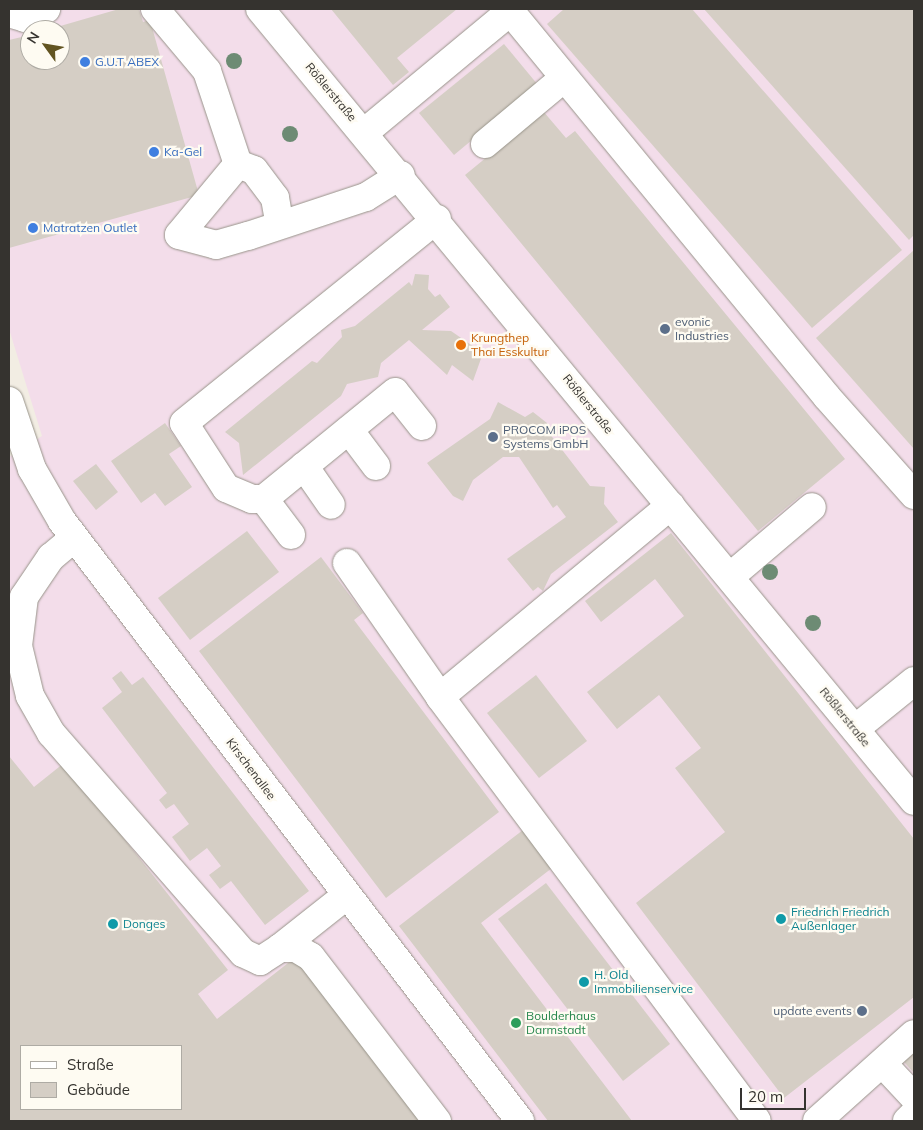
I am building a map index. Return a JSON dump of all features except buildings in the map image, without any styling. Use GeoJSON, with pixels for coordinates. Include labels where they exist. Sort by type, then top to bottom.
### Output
{"type":"FeatureCollection","features":[{"type":"Feature","properties":{"kind":"street"},"geometry":{"type":"LineString","coordinates":[[9,13],[26,18],[46,9]]}},
{"type":"Feature","properties":{"kind":"street"},"geometry":{"type":"LineString","coordinates":[[155,9],[207,71],[238,164]]}},
{"type":"Feature","properties":{"kind":"street","name":"Rößlerstraße"},"geometry":{"type":"LineString","coordinates":[[260,9],[437,219],[914,801]]}},
{"type":"Feature","properties":{"kind":"street"},"geometry":{"type":"LineString","coordinates":[[365,132],[511,10],[564,78],[827,397],[914,494]]}},
{"type":"Feature","properties":{"kind":"street"},"geometry":{"type":"LineString","coordinates":[[486,144],[564,78]]}},
{"type":"Feature","properties":{"kind":"street"},"geometry":{"type":"LineString","coordinates":[[238,164],[179,235],[216,245],[366,197],[400,175]]}},
{"type":"Feature","properties":{"kind":"street"},"geometry":{"type":"LineString","coordinates":[[238,164],[254,170],[275,198],[280,225]]}},
{"type":"Feature","properties":{"kind":"street"},"geometry":{"type":"LineString","coordinates":[[422,426],[395,392],[264,499],[252,499],[226,488],[184,424],[437,219]]}},
{"type":"Feature","properties":{"kind":"street","name":"Kirschenallee"},"geometry":{"type":"LineString","coordinates":[[10,411],[41,487],[74,538],[520,1121]]}},
{"type":"Feature","properties":{"kind":"street"},"geometry":{"type":"LineString","coordinates":[[349,430],[376,466]]}},
{"type":"Feature","properties":{"kind":"street"},"geometry":{"type":"LineString","coordinates":[[304,466],[331,505]]}},
{"type":"Feature","properties":{"kind":"street"},"geometry":{"type":"LineString","coordinates":[[264,499],[291,535]]}},
{"type":"Feature","properties":{"kind":"street"},"geometry":{"type":"LineString","coordinates":[[440,697],[671,505]]}},
{"type":"Feature","properties":{"kind":"street"},"geometry":{"type":"LineString","coordinates":[[731,576],[812,506]]}},
{"type":"Feature","properties":{"kind":"street"},"geometry":{"type":"LineString","coordinates":[[74,538],[51,557],[24,598],[18,646],[30,696],[51,733],[242,953],[260,961],[280,948],[347,895]]}},
{"type":"Feature","properties":{"kind":"street"},"geometry":{"type":"LineString","coordinates":[[347,563],[440,697],[757,1121]]}},
{"type":"Feature","properties":{"kind":"street"},"geometry":{"type":"LineString","coordinates":[[855,729],[914,681]]}},
{"type":"Feature","properties":{"kind":"street"},"geometry":{"type":"LineString","coordinates":[[280,948],[296,948],[311,957],[437,1121]]}},
{"type":"Feature","properties":{"kind":"street"},"geometry":{"type":"LineString","coordinates":[[817,1121],[883,1064],[914,1034]]}},
{"type":"Feature","properties":{"kind":"street"},"geometry":{"type":"LineString","coordinates":[[883,1064],[914,1097]]}},
{"type":"Feature","properties":{"kind":"street"},"geometry":{"type":"LineString","coordinates":[[907,1121],[914,1114]]}},
{"type":"Feature","properties":{"kind":"shaded area"},"geometry":{"type":"Polygon","coordinates":[[[9,9],[914,9],[914,1121],[9,1121],[9,457],[42,436],[9,329],[9,9]]]}},
{"type":"Feature","properties":{"kind":"place","name":"G.U.T ABEX"},"geometry":{"type":"Point","coordinates":[85,62]}},
{"type":"Feature","properties":{"kind":"place","name":"Ka-Gel"},"geometry":{"type":"Point","coordinates":[154,152]}},
{"type":"Feature","properties":{"kind":"place","name":"Matratzen Outlet"},"geometry":{"type":"Point","coordinates":[33,228]}},
{"type":"Feature","properties":{"kind":"place","name":"evonic Industries"},"geometry":{"type":"Point","coordinates":[665,329]}},
{"type":"Feature","properties":{"kind":"place","name":"Krungthep Thai Esskultur"},"geometry":{"type":"Point","coordinates":[461,345]}},
{"type":"Feature","properties":{"kind":"place","name":"PROCOM iPOS Systems GmbH"},"geometry":{"type":"Point","coordinates":[493,437]}},
{"type":"Feature","properties":{"kind":"place","name":"Friedrich Friedrich Außenlager"},"geometry":{"type":"Point","coordinates":[781,919]}},
{"type":"Feature","properties":{"kind":"place","name":"Donges"},"geometry":{"type":"Point","coordinates":[113,924]}},
{"type":"Feature","properties":{"kind":"place","name":"H. Old Immobilienservice"},"geometry":{"type":"Point","coordinates":[584,982]}},
{"type":"Feature","properties":{"kind":"place","name":"update events"},"geometry":{"type":"Point","coordinates":[862,1011]}},
{"type":"Feature","properties":{"kind":"place","name":"Boulderhaus Darmstadt"},"geometry":{"type":"Point","coordinates":[516,1023]}}]}
